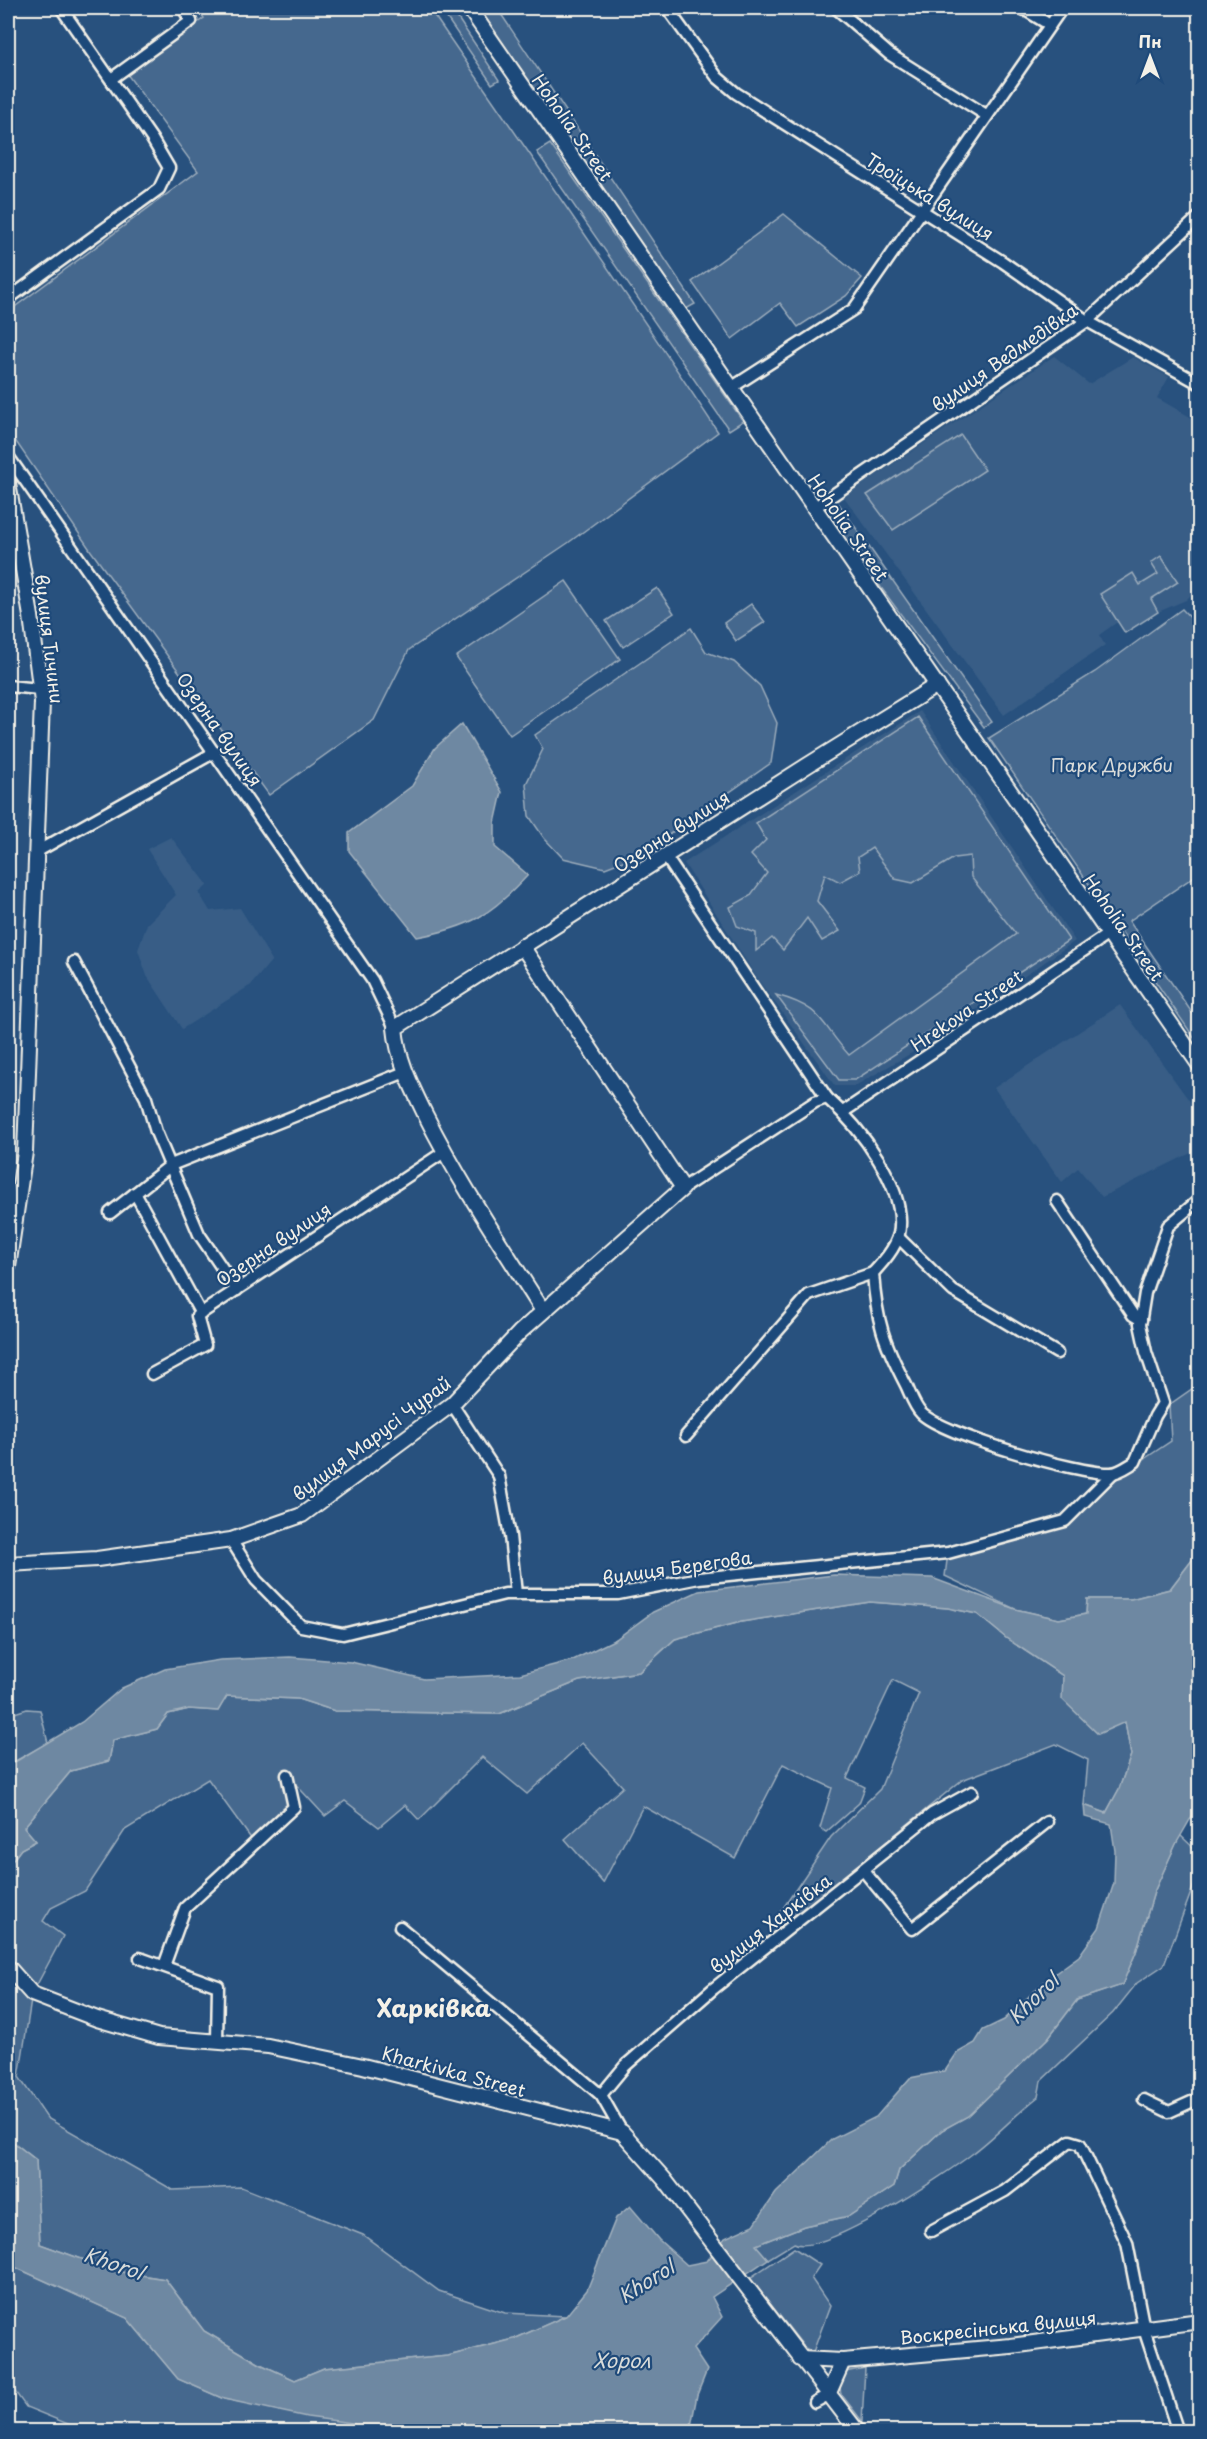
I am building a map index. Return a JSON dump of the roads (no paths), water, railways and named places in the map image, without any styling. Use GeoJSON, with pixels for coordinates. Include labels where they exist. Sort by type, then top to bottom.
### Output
{"type":"FeatureCollection","features":[{"type":"Feature","properties":{"kind":"street"},"geometry":{"type":"LineString","coordinates":[[8,300],[159,189],[169,168],[61,8]]}},
{"type":"Feature","properties":{"kind":"street"},"geometry":{"type":"LineString","coordinates":[[111,79],[191,21],[183,8]]}},
{"type":"Feature","properties":{"kind":"street","name":"Hoholia Street"},"geometry":{"type":"LineString","coordinates":[[469,8],[1107,935],[1200,1066]]}},
{"type":"Feature","properties":{"kind":"street","name":"Троїцька вулиця"},"geometry":{"type":"LineString","coordinates":[[667,8],[717,77],[736,93],[1003,262],[1087,321],[1200,384]]}},
{"type":"Feature","properties":{"kind":"street"},"geometry":{"type":"LineString","coordinates":[[836,8],[889,54],[986,115]]}},
{"type":"Feature","properties":{"kind":"street"},"geometry":{"type":"LineString","coordinates":[[1022,8],[1050,25]]}},
{"type":"Feature","properties":{"kind":"street"},"geometry":{"type":"LineString","coordinates":[[731,388],[854,309],[920,209],[1062,8]]}},
{"type":"Feature","properties":{"kind":"street","name":"вулиця Ведмедівка"},"geometry":{"type":"LineString","coordinates":[[814,508],[1087,321],[1200,216]]}},
{"type":"Feature","properties":{"kind":"street","name":"Озерна вулиця"},"geometry":{"type":"LineString","coordinates":[[8,456],[372,980],[395,1028],[397,1045],[405,1072],[444,1152],[543,1311]]}},
{"type":"Feature","properties":{"kind":"street","name":"вулиця Тичини"},"geometry":{"type":"LineString","coordinates":[[8,483],[32,616],[40,689],[38,851],[25,1152],[8,1267]]}},
{"type":"Feature","properties":{"kind":"street"},"geometry":{"type":"LineString","coordinates":[[8,686],[40,689]]}},
{"type":"Feature","properties":{"kind":"street","name":"Озерна вулиця"},"geometry":{"type":"LineString","coordinates":[[395,1028],[808,765],[937,686]]}},
{"type":"Feature","properties":{"kind":"street"},"geometry":{"type":"LineString","coordinates":[[38,851],[215,752]]}},
{"type":"Feature","properties":{"kind":"street"},"geometry":{"type":"LineString","coordinates":[[666,856],[827,1098],[843,1112],[886,1173],[901,1218],[898,1237],[886,1258],[873,1273],[809,1295],[686,1436]]}},
{"type":"Feature","properties":{"kind":"street","name":"Hrekova Street"},"geometry":{"type":"LineString","coordinates":[[843,1112],[1107,935]]}},
{"type":"Feature","properties":{"kind":"street"},"geometry":{"type":"LineString","coordinates":[[522,946],[683,1188]]}},
{"type":"Feature","properties":{"kind":"street"},"geometry":{"type":"LineString","coordinates":[[74,962],[146,1098],[156,1131],[200,1234],[237,1290]]}},
{"type":"Feature","properties":{"kind":"street"},"geometry":{"type":"LineString","coordinates":[[110,1213],[171,1165],[405,1072]]}},
{"type":"Feature","properties":{"kind":"street","name":"вулиця Марусі Чурай"},"geometry":{"type":"LineString","coordinates":[[8,1564],[97,1559],[231,1540],[302,1515],[452,1404],[543,1311],[683,1188],[815,1102],[827,1098]]}},
{"type":"Feature","properties":{"kind":"street","name":"Озерна вулиця"},"geometry":{"type":"LineString","coordinates":[[201,1314],[444,1152]]}},
{"type":"Feature","properties":{"kind":"street"},"geometry":{"type":"LineString","coordinates":[[135,1193],[201,1314],[197,1316],[205,1345],[152,1374]]}},
{"type":"Feature","properties":{"kind":"street"},"geometry":{"type":"LineString","coordinates":[[1057,1201],[1134,1316],[1141,1320],[1145,1293],[1168,1226],[1200,1199]]}},
{"type":"Feature","properties":{"kind":"street"},"geometry":{"type":"LineString","coordinates":[[898,1237],[953,1291],[1058,1353]]}},
{"type":"Feature","properties":{"kind":"street"},"geometry":{"type":"LineString","coordinates":[[873,1273],[876,1312],[886,1347],[921,1413],[944,1428],[1020,1454],[1092,1473],[1113,1473]]}},
{"type":"Feature","properties":{"kind":"street","name":"вулиця Берегова"},"geometry":{"type":"LineString","coordinates":[[231,1540],[256,1580],[301,1626],[343,1634],[505,1594],[618,1594],[699,1578],[948,1553],[1065,1521],[1113,1473],[1135,1462],[1163,1403],[1146,1352],[1141,1320]]}},
{"type":"Feature","properties":{"kind":"street"},"geometry":{"type":"LineString","coordinates":[[452,1404],[499,1476],[510,1536],[516,1594]]}},
{"type":"Feature","properties":{"kind":"street"},"geometry":{"type":"LineString","coordinates":[[164,1966],[185,1908],[294,1807],[287,1775]]}},
{"type":"Feature","properties":{"kind":"street","name":"вулиця Харківка"},"geometry":{"type":"LineString","coordinates":[[601,2095],[625,2066],[713,1989],[932,1814],[972,1792]]}},
{"type":"Feature","properties":{"kind":"street"},"geometry":{"type":"LineString","coordinates":[[863,1870],[912,1929],[1047,1822]]}},
{"type":"Feature","properties":{"kind":"street"},"geometry":{"type":"LineString","coordinates":[[400,1927],[601,2095],[622,2132],[664,2179],[858,2432]]}},
{"type":"Feature","properties":{"kind":"street"},"geometry":{"type":"LineString","coordinates":[[140,1958],[218,1986],[217,2041]]}},
{"type":"Feature","properties":{"kind":"street","name":"Kharkivka Street"},"geometry":{"type":"LineString","coordinates":[[8,1967],[32,1994],[97,2019],[159,2037],[268,2046],[363,2066],[622,2132]]}},
{"type":"Feature","properties":{"kind":"street"},"geometry":{"type":"LineString","coordinates":[[1144,2100],[1169,2112],[1200,2097]]}},
{"type":"Feature","properties":{"kind":"street"},"geometry":{"type":"LineString","coordinates":[[931,2231],[1005,2191],[1070,2142],[1080,2144],[1127,2243],[1144,2329],[1178,2432]]}},
{"type":"Feature","properties":{"kind":"street","name":"Воскресінська вулиця"},"geometry":{"type":"LineString","coordinates":[[800,2359],[843,2361],[1011,2346],[1200,2321]]}},
{"type":"Feature","properties":{"kind":"street"},"geometry":{"type":"LineString","coordinates":[[815,2402],[828,2395],[843,2361]]}},
{"type":"Feature","properties":{"kind":"water"},"geometry":{"type":"Polygon","coordinates":[[[462,724],[502,792],[495,823],[495,847],[528,875],[503,900],[479,917],[452,929],[417,937],[349,851],[349,833],[412,786],[435,748],[462,724]]]}},
{"type":"Feature","properties":{"kind":"water","name":"Хорол"},"geometry":{"type":"Polygon","coordinates":[[[1199,1551],[1199,1804],[1176,1844],[1154,1892],[1136,1952],[1122,1985],[1077,2000],[1048,2038],[968,2116],[942,2130],[899,2170],[894,2186],[849,2216],[804,2226],[756,2245],[768,2259],[712,2297],[722,2317],[693,2349],[707,2370],[697,2395],[690,2431],[364,2431],[352,2423],[307,2417],[224,2399],[178,2379],[127,2318],[8,2264],[8,2138],[36,2160],[40,2244],[115,2271],[165,2279],[204,2331],[260,2364],[295,2380],[324,2368],[448,2356],[514,2339],[566,2316],[587,2290],[616,2218],[630,2206],[659,2240],[687,2265],[707,2261],[725,2238],[754,2225],[776,2193],[832,2139],[876,2117],[910,2078],[945,2071],[957,2053],[975,2043],[983,2030],[1004,2020],[1046,1980],[1079,1956],[1099,1928],[1114,1883],[1115,1851],[1111,1824],[1085,1817],[1084,1805],[1106,1813],[1119,1789],[1131,1755],[1125,1722],[1098,1734],[1062,1699],[1063,1676],[1006,1638],[977,1614],[948,1608],[870,1602],[741,1622],[675,1639],[639,1672],[579,1681],[499,1714],[335,1711],[298,1699],[227,1696],[218,1711],[189,1709],[168,1714],[157,1729],[113,1740],[109,1761],[71,1771],[24,1827],[36,1841],[21,1849],[12,1861],[8,1861],[8,1766],[82,1722],[122,1688],[165,1669],[220,1660],[290,1657],[351,1662],[424,1679],[520,1674],[573,1660],[616,1639],[653,1612],[699,1591],[834,1575],[932,1578],[1015,1609],[1059,1619],[1086,1614],[1087,1599],[1131,1599],[1170,1589],[1199,1551]]]}},
{"type":"Feature","properties":{"kind":"district","name":"Харківка"},"geometry":{"type":"Point","coordinates":[434,2007]}},
{"type":"Feature","properties":{"kind":"park label","name":"Парк Дружби"},"geometry":{"type":"Point","coordinates":[1112,764]}},
{"type":"Feature","properties":{"kind":"water label","name":"Khorol"},"geometry":{"type":"Point","coordinates":[1033,1998]}},
{"type":"Feature","properties":{"kind":"water label","name":"Khorol"},"geometry":{"type":"Point","coordinates":[114,2263]}},
{"type":"Feature","properties":{"kind":"water label","name":"Khorol"},"geometry":{"type":"Point","coordinates":[646,2281]}}]}
